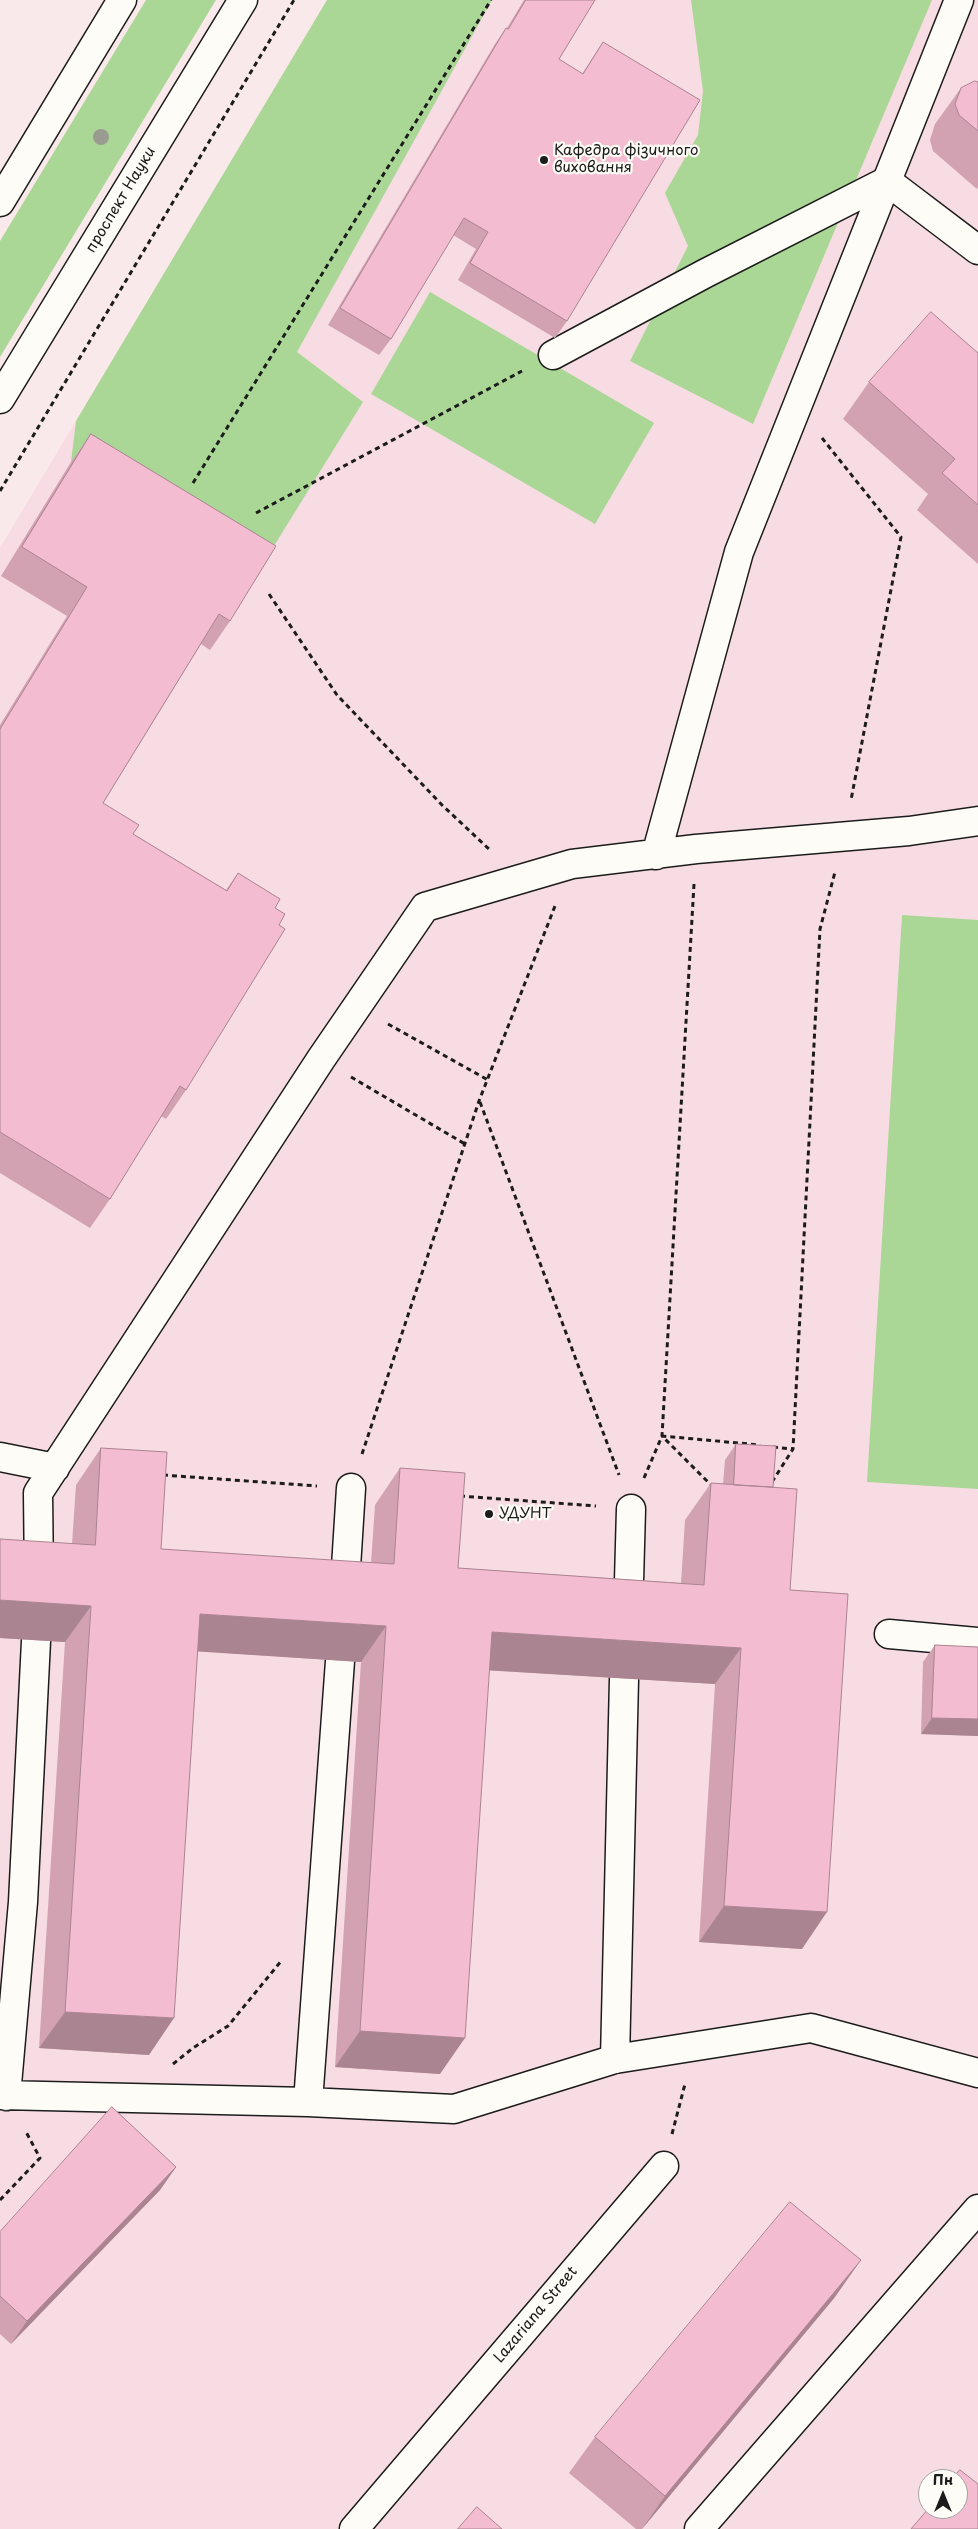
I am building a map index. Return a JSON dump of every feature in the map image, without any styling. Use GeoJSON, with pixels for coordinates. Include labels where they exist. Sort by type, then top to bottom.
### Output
{"type":"FeatureCollection","features":[{"type":"Feature","properties":{"kind":"main road"},"geometry":{"type":"LineString","coordinates":[[0,202],[122,0]]}},
{"type":"Feature","properties":{"kind":"main road","name":"проспект Науки"},"geometry":{"type":"LineString","coordinates":[[0,400],[243,0]]}},
{"type":"Feature","properties":{"kind":"main road"},"geometry":{"type":"LineString","coordinates":[[656,855],[740,552],[959,0]]}},
{"type":"Feature","properties":{"kind":"main road"},"geometry":{"type":"LineString","coordinates":[[887,180],[978,250]]}},
{"type":"Feature","properties":{"kind":"main road"},"geometry":{"type":"LineString","coordinates":[[553,355],[706,273],[887,180]]}},
{"type":"Feature","properties":{"kind":"main road"},"geometry":{"type":"LineString","coordinates":[[39,1580],[38,1493],[321,1059],[425,907],[572,864],[696,849],[909,832],[978,821]]}},
{"type":"Feature","properties":{"kind":"main road"},"geometry":{"type":"LineString","coordinates":[[0,1457],[55,1468]]}},
{"type":"Feature","properties":{"kind":"main road"},"geometry":{"type":"LineString","coordinates":[[344,1599],[351,1488]]}},
{"type":"Feature","properties":{"kind":"main road"},"geometry":{"type":"LineString","coordinates":[[628,1617],[631,1509]]}},
{"type":"Feature","properties":{"kind":"main road"},"geometry":{"type":"LineString","coordinates":[[889,1634],[978,1642]]}},
{"type":"Feature","properties":{"kind":"main road"},"geometry":{"type":"LineString","coordinates":[[36,1641],[23,1902],[3,2096],[308,2102],[454,2109],[615,2059],[811,2028],[978,2073]]}},
{"type":"Feature","properties":{"kind":"main road"},"geometry":{"type":"LineString","coordinates":[[308,2102],[340,1661]]}},
{"type":"Feature","properties":{"kind":"main road"},"geometry":{"type":"LineString","coordinates":[[615,2059],[624,1679]]}},
{"type":"Feature","properties":{"kind":"main road","name":"Lazariana Street"},"geometry":{"type":"LineString","coordinates":[[354,2529],[664,2166]]}},
{"type":"Feature","properties":{"kind":"main road"},"geometry":{"type":"LineString","coordinates":[[699,2529],[978,2209]]}},
{"type":"Feature","properties":{"kind":"path"},"geometry":{"type":"LineString","coordinates":[[0,491],[294,0]]}},
{"type":"Feature","properties":{"kind":"path"},"geometry":{"type":"LineString","coordinates":[[193,483],[491,0]]}},
{"type":"Feature","properties":{"kind":"path"},"geometry":{"type":"LineString","coordinates":[[256,513],[553,355]]}},
{"type":"Feature","properties":{"kind":"path"},"geometry":{"type":"LineString","coordinates":[[767,1491],[793,1449],[820,929],[843,838],[901,537],[797,406]]}},
{"type":"Feature","properties":{"kind":"path"},"geometry":{"type":"LineString","coordinates":[[270,594],[337,695],[442,805],[521,879]]}},
{"type":"Feature","properties":{"kind":"path"},"geometry":{"type":"LineString","coordinates":[[631,1509],[662,1436],[696,849]]}},
{"type":"Feature","properties":{"kind":"path"},"geometry":{"type":"LineString","coordinates":[[351,1488],[479,1101],[572,864]]}},
{"type":"Feature","properties":{"kind":"path"},"geometry":{"type":"LineString","coordinates":[[357,1006],[488,1080]]}},
{"type":"Feature","properties":{"kind":"path"},"geometry":{"type":"LineString","coordinates":[[321,1059],[465,1144]]}},
{"type":"Feature","properties":{"kind":"path"},"geometry":{"type":"LineString","coordinates":[[479,1101],[631,1509]]}},
{"type":"Feature","properties":{"kind":"path"},"geometry":{"type":"LineString","coordinates":[[662,1436],[793,1449]]}},
{"type":"Feature","properties":{"kind":"path"},"geometry":{"type":"LineString","coordinates":[[662,1436],[716,1490]]}},
{"type":"Feature","properties":{"kind":"path"},"geometry":{"type":"LineString","coordinates":[[172,2065],[193,2048],[228,2026],[288,1953]]}},
{"type":"Feature","properties":{"kind":"path"},"geometry":{"type":"LineString","coordinates":[[664,2166],[686,2084]]}},
{"type":"Feature","properties":{"kind":"path"},"geometry":{"type":"LineString","coordinates":[[0,2200],[40,2158],[3,2096]]}},
{"type":"Feature","properties":{"kind":"shaded area","name":"УДУНТ"},"geometry":{"type":"Polygon","coordinates":[[[327,0],[978,0],[978,2529],[0,2529],[0,548],[327,0]]]}},
{"type":"Feature","properties":{"kind":"green space"},"geometry":{"type":"Polygon","coordinates":[[[146,0],[216,0],[0,357],[0,241],[146,0]]]}},
{"type":"Feature","properties":{"kind":"green space"},"geometry":{"type":"Polygon","coordinates":[[[327,0],[492,0],[297,352],[363,402],[256,575],[71,462],[76,421],[327,0]]]}},
{"type":"Feature","properties":{"kind":"green space"},"geometry":{"type":"Polygon","coordinates":[[[691,0],[932,0],[753,424],[630,361],[688,246],[665,193],[698,135],[703,91],[691,0]]]}},
{"type":"Feature","properties":{"kind":"green space"},"geometry":{"type":"Polygon","coordinates":[[[430,292],[654,423],[595,524],[371,394],[430,292]]]}},
{"type":"Feature","properties":{"kind":"green space"},"geometry":{"type":"Polygon","coordinates":[[[902,915],[978,920],[978,1489],[867,1482],[902,915]]]}},
{"type":"Feature","properties":{"kind":"building","name":"Кафедра фізичного виховання"},"geometry":{"type":"Polygon","coordinates":[[[526,0],[595,0],[559,59],[583,74],[603,42],[700,100],[567,321],[470,263],[488,232],[464,218],[391,339],[340,308],[506,28],[508,29],[526,0]]]}},
{"type":"Feature","properties":{"kind":"building"},"geometry":{"type":"Polygon","coordinates":[[[975,81],[978,82],[978,131],[959,115],[955,104],[961,88],[975,81]]]}},
{"type":"Feature","properties":{"kind":"building"},"geometry":{"type":"Polygon","coordinates":[[[931,312],[978,353],[978,505],[942,473],[955,459],[869,382],[931,312]]]}},
{"type":"Feature","properties":{"kind":"building"},"geometry":{"type":"Polygon","coordinates":[[[91,434],[276,546],[230,621],[219,614],[103,803],[139,825],[133,834],[227,891],[238,873],[280,899],[275,908],[285,914],[279,925],[285,929],[186,1090],[180,1086],[110,1199],[0,1132],[0,729],[87,587],[22,547],[91,434]]]}},
{"type":"Feature","properties":{"kind":"building"},"geometry":{"type":"Polygon","coordinates":[[[736,1444],[776,1446],[773,1487],[734,1485],[736,1444]]]}},
{"type":"Feature","properties":{"kind":"building"},"geometry":{"type":"Polygon","coordinates":[[[101,1448],[167,1452],[161,1549],[394,1564],[400,1468],[465,1473],[458,1568],[704,1585],[711,1483],[797,1489],[790,1590],[848,1594],[827,1912],[724,1906],[741,1648],[492,1632],[465,2038],[360,2031],[386,1626],[200,1614],[174,2018],[65,2012],[91,1606],[0,1600],[0,1539],[95,1545],[101,1448]]]}},
{"type":"Feature","properties":{"kind":"building"},"geometry":{"type":"Polygon","coordinates":[[[935,1645],[978,1647],[978,1719],[932,1718],[935,1645]]]}},
{"type":"Feature","properties":{"kind":"building"},"geometry":{"type":"Polygon","coordinates":[[[112,2107],[176,2167],[27,2321],[0,2296],[0,2232],[112,2107]]]}},
{"type":"Feature","properties":{"kind":"building"},"geometry":{"type":"Polygon","coordinates":[[[790,2202],[861,2260],[665,2496],[595,2437],[790,2202]]]}},
{"type":"Feature","properties":{"kind":"building"},"geometry":{"type":"Polygon","coordinates":[[[968,2476],[978,2484],[978,2529],[911,2529],[920,2519],[968,2519],[968,2476]]]}},
{"type":"Feature","properties":{"kind":"building"},"geometry":{"type":"Polygon","coordinates":[[[477,2507],[502,2529],[458,2529],[477,2507]]]}},
{"type":"Feature","properties":{"kind":"place","name":"Кафедра фізичного виховання"},"geometry":{"type":"Point","coordinates":[544,160]}},
{"type":"Feature","properties":{"kind":"place","name":"УДУНТ"},"geometry":{"type":"Point","coordinates":[489,1514]}}]}
